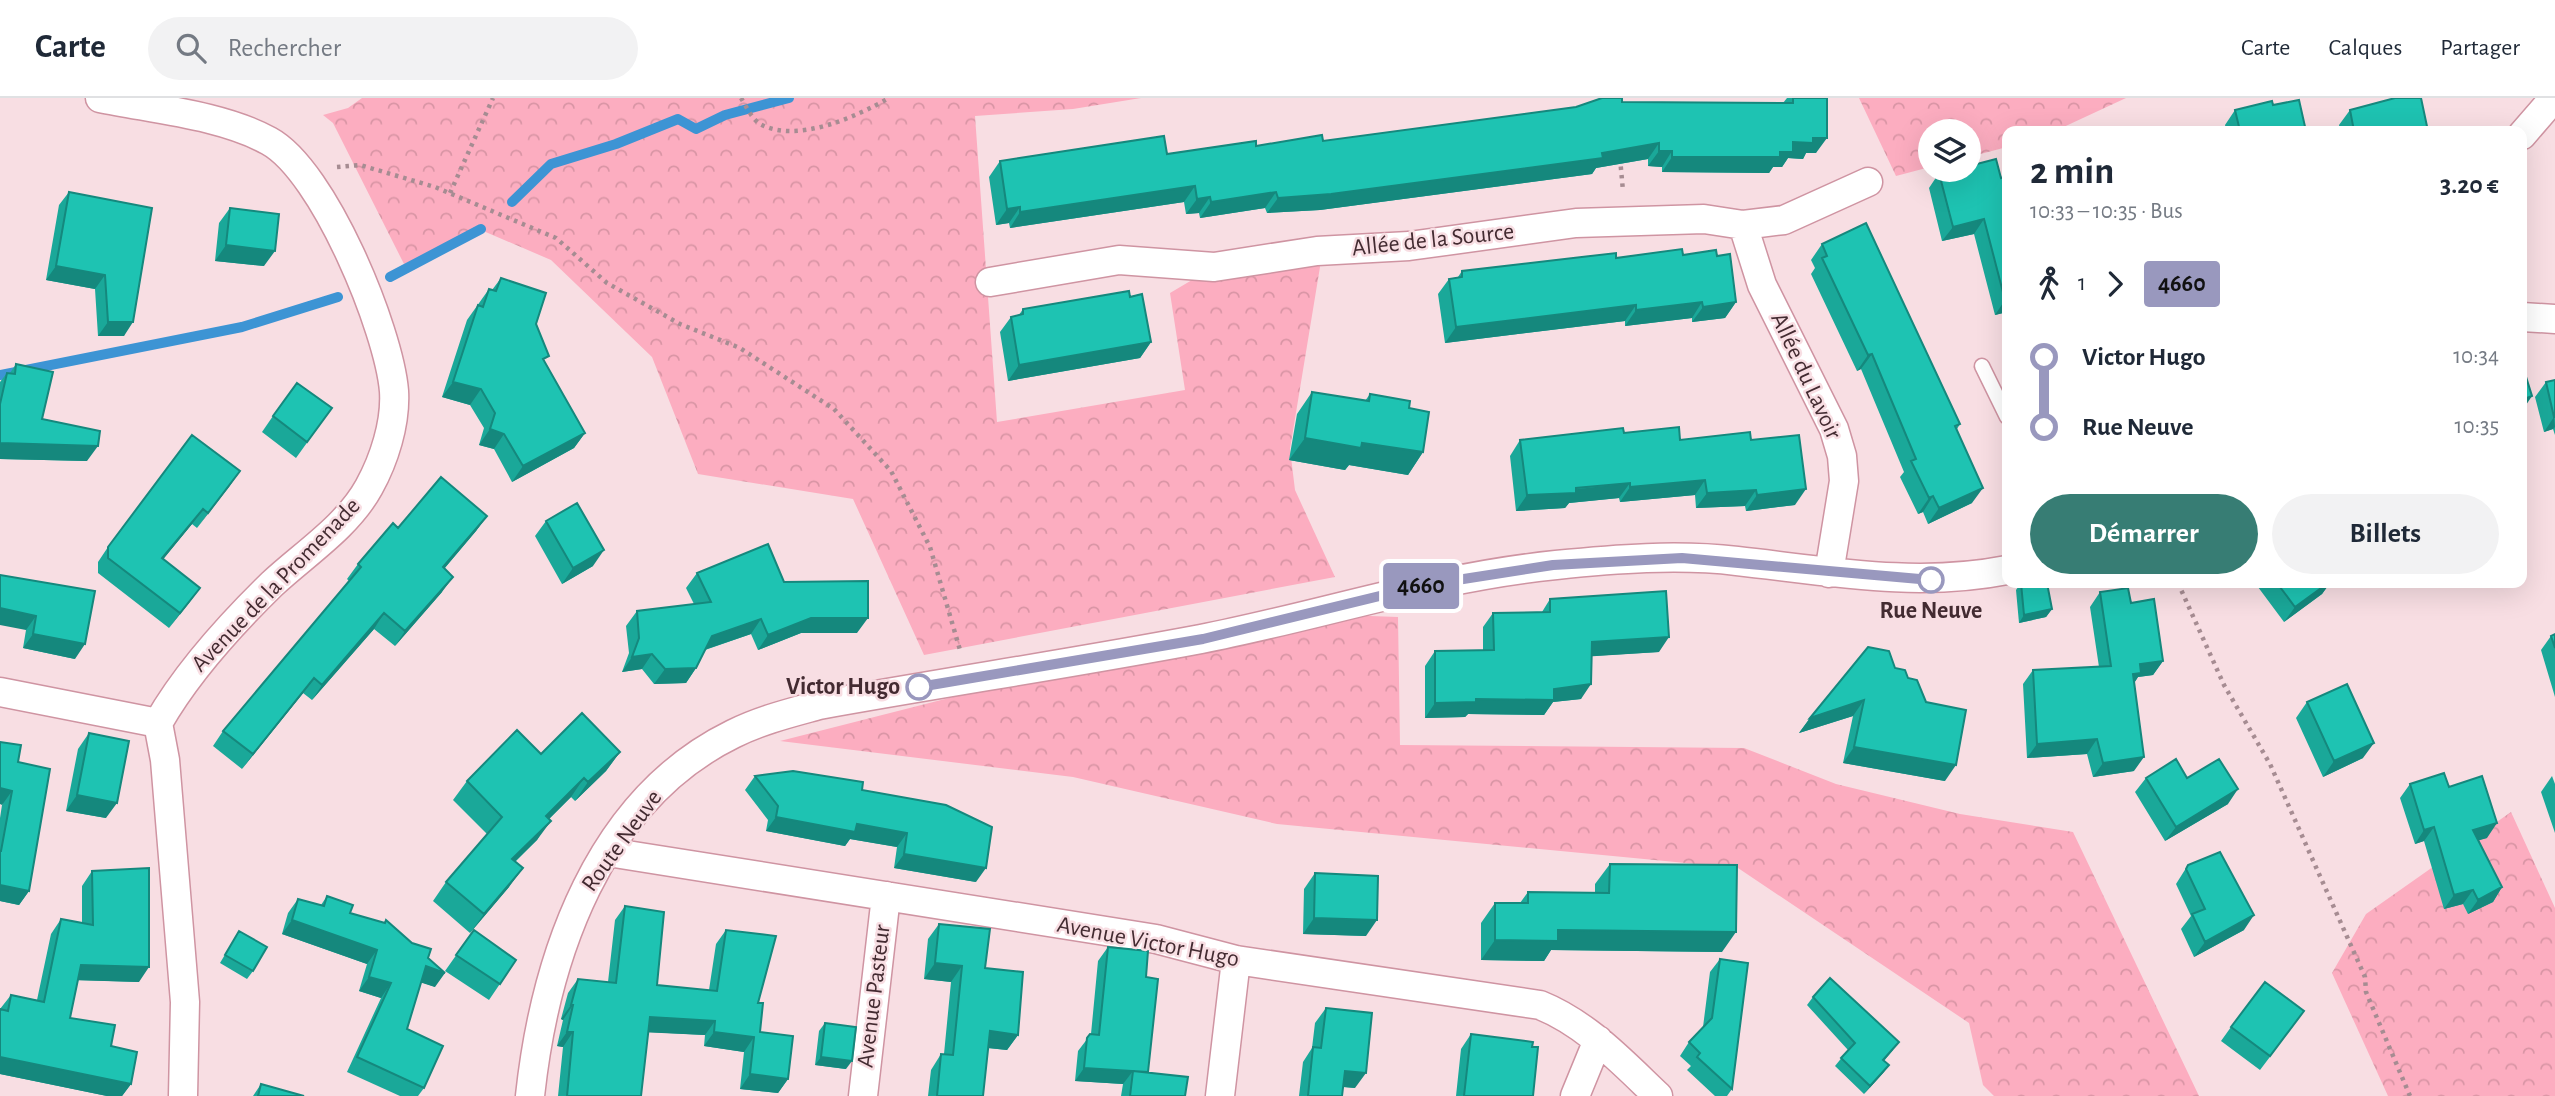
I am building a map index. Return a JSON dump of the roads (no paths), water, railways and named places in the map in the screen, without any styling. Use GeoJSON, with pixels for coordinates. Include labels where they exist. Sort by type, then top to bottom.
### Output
{"type":"FeatureCollection","features":[{"type":"Feature","properties":{"kind":"street","name":"Avenue de la Promenade"},"geometry":{"type":"LineString","coordinates":[[100,98],[236,127],[270,141],[302,171],[346,246],[363,285],[383,336],[394,393],[387,446],[368,489],[335,528],[272,584],[220,640],[176,691],[158,723]]}},
{"type":"Feature","properties":{"kind":"street"},"geometry":{"type":"LineString","coordinates":[[2527,129],[2554,98]]}},
{"type":"Feature","properties":{"kind":"street","name":"Allée de la Source"},"geometry":{"type":"LineString","coordinates":[[990,282],[1119,260],[1214,267],[1317,251],[1409,246],[1576,223],[1626,219],[1704,219],[1743,225],[1784,220],[1868,182]]}},
{"type":"Feature","properties":{"kind":"street","name":"Allée du Lavoir"},"geometry":{"type":"LineString","coordinates":[[1743,225],[1762,285],[1834,429],[1842,456],[1844,481],[1829,573]]}},
{"type":"Feature","properties":{"kind":"street"},"geometry":{"type":"LineString","coordinates":[[2527,317],[2555,319]]}},
{"type":"Feature","properties":{"kind":"street","name":"Route Neuve"},"geometry":{"type":"LineString","coordinates":[[530,1096],[543,1010],[555,960],[571,918],[608,852],[661,785],[695,757],[731,734],[767,719],[819,705],[1203,639],[1425,585],[1553,565],[1682,558],[1910,580],[1951,579],[2002,571]]}},
{"type":"Feature","properties":{"kind":"street"},"geometry":{"type":"LineString","coordinates":[[0,692],[158,723],[165,760],[184,1002],[183,1096]]}},
{"type":"Feature","properties":{"kind":"street","name":"Avenue Victor Hugo"},"geometry":{"type":"LineString","coordinates":[[608,852],[1156,939],[1236,960],[1540,1005],[1565,1015],[1598,1040],[1658,1096]]}},
{"type":"Feature","properties":{"kind":"street","name":"Avenue Pasteur"},"geometry":{"type":"LineString","coordinates":[[863,1096],[886,895]]}},
{"type":"Feature","properties":{"kind":"street"},"geometry":{"type":"LineString","coordinates":[[1220,1096],[1236,960]]}},
{"type":"Feature","properties":{"kind":"street"},"geometry":{"type":"LineString","coordinates":[[1575,1096],[1598,1040]]}},
{"type":"Feature","properties":{"kind":"lane"},"geometry":{"type":"LineString","coordinates":[[1982,366],[2002,407]]}},
{"type":"Feature","properties":{"kind":"waterway"},"geometry":{"type":"LineString","coordinates":[[512,202],[551,164],[616,144],[678,119],[696,129],[725,115],[789,98]]}},
{"type":"Feature","properties":{"kind":"waterway"},"geometry":{"type":"LineString","coordinates":[[390,277],[481,229]]}},
{"type":"Feature","properties":{"kind":"waterway"},"geometry":{"type":"LineString","coordinates":[[0,375],[242,327],[338,297]]}},
{"type":"Feature","properties":{"kind":"place","name":"Rue Neuve"},"geometry":{"type":"Point","coordinates":[1931,580]}},
{"type":"Feature","properties":{"kind":"place","name":"Victor Hugo"},"geometry":{"type":"Point","coordinates":[919,687]}}]}
